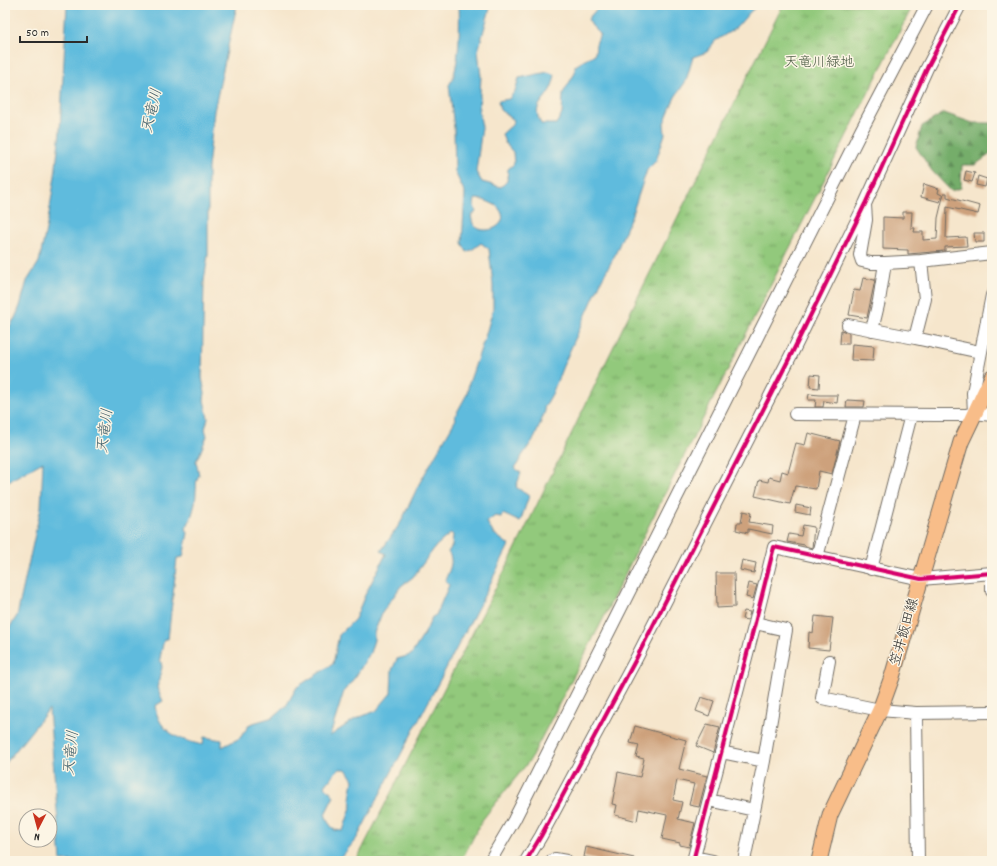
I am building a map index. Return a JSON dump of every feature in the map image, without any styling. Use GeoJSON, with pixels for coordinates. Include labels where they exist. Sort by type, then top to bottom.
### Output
{"type":"FeatureCollection","features":[{"type":"Feature","properties":{"kind":"main road","name":"笠井飯田線"},"geometry":{"type":"LineString","coordinates":[[819,861],[830,815],[880,710],[892,677],[962,442],[974,413],[992,377]]}},
{"type":"Feature","properties":{"kind":"street"},"geometry":{"type":"LineString","coordinates":[[490,861],[514,820],[861,131],[927,5]]}},
{"type":"Feature","properties":{"kind":"street"},"geometry":{"type":"LineString","coordinates":[[526,861],[541,836],[636,658],[792,353],[865,204],[927,68],[960,5]]}},
{"type":"Feature","properties":{"kind":"street"},"geometry":{"type":"LineString","coordinates":[[865,204],[866,220],[860,255],[862,261],[886,264],[992,253]]}},
{"type":"Feature","properties":{"kind":"street"},"geometry":{"type":"LineString","coordinates":[[915,338],[925,300],[921,261]]}},
{"type":"Feature","properties":{"kind":"street"},"geometry":{"type":"LineString","coordinates":[[872,330],[886,264]]}},
{"type":"Feature","properties":{"kind":"street"},"geometry":{"type":"LineString","coordinates":[[974,413],[973,393],[992,295]]}},
{"type":"Feature","properties":{"kind":"street"},"geometry":{"type":"LineString","coordinates":[[848,325],[980,352]]}},
{"type":"Feature","properties":{"kind":"street"},"geometry":{"type":"LineString","coordinates":[[794,414],[966,415],[974,413],[992,415]]}},
{"type":"Feature","properties":{"kind":"street"},"geometry":{"type":"LineString","coordinates":[[817,557],[855,415]]}},
{"type":"Feature","properties":{"kind":"street"},"geometry":{"type":"LineString","coordinates":[[871,569],[911,415]]}},
{"type":"Feature","properties":{"kind":"street"},"geometry":{"type":"LineString","coordinates":[[713,861],[693,859],[774,547],[921,579],[992,573],[992,591]]}},
{"type":"Feature","properties":{"kind":"street"},"geometry":{"type":"LineString","coordinates":[[744,861],[764,761],[786,630],[755,623]]}},
{"type":"Feature","properties":{"kind":"street"},"geometry":{"type":"LineString","coordinates":[[829,661],[822,698],[880,710],[916,713],[992,712]]}},
{"type":"Feature","properties":{"kind":"street"},"geometry":{"type":"LineString","coordinates":[[916,713],[918,861]]}},
{"type":"Feature","properties":{"kind":"street"},"geometry":{"type":"LineString","coordinates":[[721,752],[764,761]]}},
{"type":"Feature","properties":{"kind":"street"},"geometry":{"type":"LineString","coordinates":[[709,800],[754,810]]}},
{"type":"Feature","properties":{"kind":"street"},"geometry":{"type":"LineString","coordinates":[[552,861],[555,859],[566,861]]}},
{"type":"Feature","properties":{"kind":"green space","name":"天竜川緑地"},"geometry":{"type":"Polygon","coordinates":[[[783,5],[913,5],[649,525],[601,623],[530,760],[483,819],[461,861],[356,861],[514,552],[625,323],[783,5]]]}},
{"type":"Feature","properties":{"kind":"green space"},"geometry":{"type":"Polygon","coordinates":[[[944,113],[973,123],[992,123],[992,153],[975,165],[962,165],[961,188],[951,191],[932,171],[916,147],[922,126],[944,113]]]}},
{"type":"Feature","properties":{"kind":"water","name":"天竜川"},"geometry":{"type":"Polygon","coordinates":[[[67,5],[237,5],[214,111],[208,168],[208,255],[204,281],[202,378],[205,393],[204,400],[208,418],[205,429],[207,436],[196,461],[199,475],[196,496],[190,520],[186,528],[188,533],[183,557],[177,558],[168,639],[164,639],[160,658],[162,667],[157,688],[163,701],[155,706],[161,723],[172,734],[186,741],[203,745],[204,737],[222,740],[222,747],[240,738],[250,724],[273,717],[286,706],[297,687],[333,664],[339,635],[355,619],[365,595],[386,554],[381,551],[401,522],[419,484],[456,419],[455,416],[467,394],[469,383],[493,309],[493,285],[489,249],[481,243],[467,252],[462,243],[465,193],[455,172],[454,128],[449,85],[453,78],[457,59],[459,5],[491,5],[478,51],[481,76],[479,111],[482,127],[476,172],[482,182],[501,187],[507,181],[508,169],[514,164],[513,152],[505,143],[502,134],[512,125],[514,120],[500,110],[498,101],[509,99],[515,91],[519,78],[548,72],[555,75],[554,80],[537,112],[541,124],[556,124],[562,114],[563,93],[575,73],[575,66],[595,54],[596,44],[600,34],[592,26],[588,19],[600,5],[758,5],[736,28],[715,41],[707,52],[693,57],[686,81],[675,97],[664,123],[665,134],[656,161],[647,170],[631,217],[563,366],[552,394],[544,408],[545,411],[535,437],[515,468],[521,473],[516,487],[529,496],[520,522],[503,514],[501,517],[495,516],[487,522],[493,533],[509,545],[485,594],[357,838],[338,861],[61,861],[49,709],[5,764],[5,634],[17,616],[41,507],[43,462],[5,483],[5,333],[15,318],[27,281],[39,262],[55,176],[60,131],[67,5]],[[475,199],[474,206],[476,212],[471,216],[472,222],[478,228],[489,230],[499,225],[502,221],[502,216],[498,207],[480,199],[475,199]],[[451,533],[436,546],[413,577],[401,586],[382,613],[374,633],[374,640],[370,653],[356,676],[344,691],[330,736],[355,719],[376,711],[391,693],[392,670],[397,659],[411,655],[426,631],[432,617],[436,615],[449,585],[445,580],[451,566],[451,559],[448,552],[452,546],[453,535],[451,533]],[[338,769],[325,786],[334,796],[325,814],[328,822],[334,830],[343,831],[352,804],[350,799],[353,780],[346,769],[338,769]]]}},
{"type":"Feature","properties":{"kind":"building"},"geometry":{"type":"Polygon","coordinates":[[[966,171],[975,173],[972,182],[964,180],[966,171]]]}},
{"type":"Feature","properties":{"kind":"building"},"geometry":{"type":"Polygon","coordinates":[[[978,176],[987,179],[985,187],[976,185],[978,176]]]}},
{"type":"Feature","properties":{"kind":"building"},"geometry":{"type":"Polygon","coordinates":[[[924,184],[939,189],[938,193],[942,195],[940,202],[921,197],[924,184]]]}},
{"type":"Feature","properties":{"kind":"building"},"geometry":{"type":"Polygon","coordinates":[[[944,193],[947,193],[947,197],[980,206],[978,214],[947,207],[946,238],[966,237],[967,246],[945,247],[945,251],[908,254],[908,250],[883,249],[883,217],[903,218],[903,212],[912,212],[911,228],[915,228],[914,232],[923,232],[923,240],[937,239],[938,218],[944,193]]]}},
{"type":"Feature","properties":{"kind":"building"},"geometry":{"type":"Polygon","coordinates":[[[974,233],[984,233],[984,242],[975,242],[974,233]]]}},
{"type":"Feature","properties":{"kind":"building"},"geometry":{"type":"Polygon","coordinates":[[[863,278],[875,280],[867,318],[849,315],[854,290],[860,291],[863,278]]]}},
{"type":"Feature","properties":{"kind":"building"},"geometry":{"type":"Polygon","coordinates":[[[841,330],[849,333],[849,344],[840,344],[841,330]]]}},
{"type":"Feature","properties":{"kind":"building"},"geometry":{"type":"Polygon","coordinates":[[[852,344],[874,346],[873,361],[851,360],[852,344]]]}},
{"type":"Feature","properties":{"kind":"building"},"geometry":{"type":"Polygon","coordinates":[[[811,374],[820,375],[819,388],[810,387],[811,374]]]}},
{"type":"Feature","properties":{"kind":"building"},"geometry":{"type":"Polygon","coordinates":[[[809,394],[838,395],[837,403],[824,401],[823,407],[815,407],[816,400],[808,400],[809,394]]]}},
{"type":"Feature","properties":{"kind":"building"},"geometry":{"type":"Polygon","coordinates":[[[847,400],[865,401],[864,407],[846,407],[847,400]]]}},
{"type":"Feature","properties":{"kind":"building"},"geometry":{"type":"Polygon","coordinates":[[[808,433],[840,441],[832,474],[819,471],[816,489],[795,486],[790,504],[755,496],[759,480],[768,482],[769,477],[780,480],[782,471],[788,473],[796,443],[805,445],[808,433]]]}},
{"type":"Feature","properties":{"kind":"building"},"geometry":{"type":"Polygon","coordinates":[[[796,505],[811,508],[810,515],[795,512],[796,505]]]}},
{"type":"Feature","properties":{"kind":"building"},"geometry":{"type":"Polygon","coordinates":[[[743,511],[751,513],[749,522],[773,526],[772,534],[748,529],[748,533],[736,530],[737,523],[741,523],[743,511]]]}},
{"type":"Feature","properties":{"kind":"building"},"geometry":{"type":"Polygon","coordinates":[[[803,525],[814,527],[812,548],[805,545],[787,542],[789,534],[801,536],[803,525]]]}},
{"type":"Feature","properties":{"kind":"building"},"geometry":{"type":"Polygon","coordinates":[[[742,560],[756,563],[754,573],[740,570],[742,560]]]}},
{"type":"Feature","properties":{"kind":"building"},"geometry":{"type":"Polygon","coordinates":[[[716,573],[734,573],[735,607],[717,608],[716,573]]]}},
{"type":"Feature","properties":{"kind":"building"},"geometry":{"type":"Polygon","coordinates":[[[749,583],[757,585],[753,599],[746,597],[749,583]]]}},
{"type":"Feature","properties":{"kind":"building"},"geometry":{"type":"Polygon","coordinates":[[[744,611],[750,612],[748,620],[742,619],[744,611]]]}},
{"type":"Feature","properties":{"kind":"building"},"geometry":{"type":"Polygon","coordinates":[[[815,616],[833,618],[829,650],[808,648],[809,632],[813,633],[815,616]]]}},
{"type":"Feature","properties":{"kind":"building"},"geometry":{"type":"Polygon","coordinates":[[[701,697],[714,701],[709,716],[696,711],[701,697]]]}},
{"type":"Feature","properties":{"kind":"building"},"geometry":{"type":"Polygon","coordinates":[[[707,724],[720,727],[713,753],[696,746],[707,724]]]}},
{"type":"Feature","properties":{"kind":"building"},"geometry":{"type":"Polygon","coordinates":[[[635,726],[686,740],[679,769],[707,776],[699,807],[689,805],[694,784],[677,780],[673,800],[682,802],[678,819],[695,823],[689,847],[680,845],[680,843],[662,839],[667,815],[639,809],[637,821],[615,815],[617,805],[612,804],[618,772],[640,777],[644,759],[636,757],[639,745],[630,743],[635,726]]]}},
{"type":"Feature","properties":{"kind":"building"},"geometry":{"type":"Polygon","coordinates":[[[586,847],[634,858],[634,861],[600,861],[584,857],[586,847]]]}},
{"type":"Feature","properties":{"kind":"cycle path"},"geometry":{"type":"LineString","coordinates":[[526,861],[541,836],[636,659],[792,353],[865,204],[927,68],[960,5]]}},
{"type":"Feature","properties":{"kind":"cycle path"},"geometry":{"type":"LineString","coordinates":[[693,861],[774,547],[921,579],[992,573],[992,591]]}}]}
